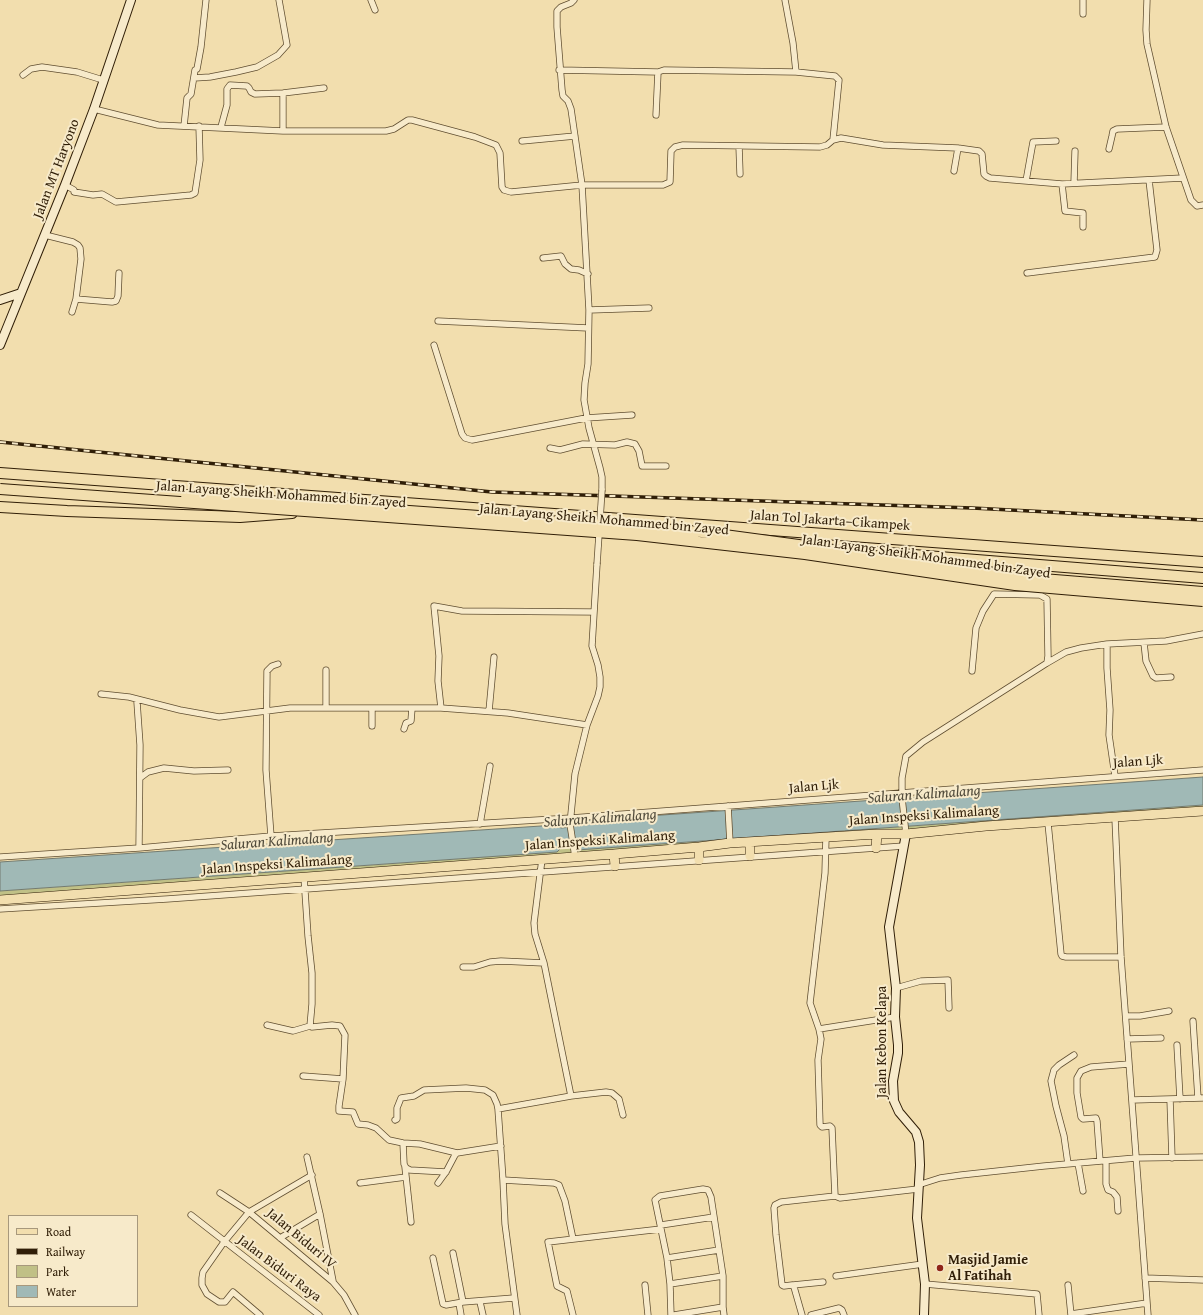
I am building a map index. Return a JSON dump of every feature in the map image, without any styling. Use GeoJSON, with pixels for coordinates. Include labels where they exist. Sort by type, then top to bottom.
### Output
{"type":"FeatureCollection","features":[{"type":"Feature","properties":{"kind":"highway","name":"Jalan Tol Jakarta–Cikampek"},"geometry":{"type":"LineString","coordinates":[[0,473],[1203,562]]}},
{"type":"Feature","properties":{"kind":"highway","name":"Jalan Layang Sheikh Mohammed bin Zayed"},"geometry":{"type":"LineString","coordinates":[[0,482],[702,532],[1018,577],[1203,592]]}},
{"type":"Feature","properties":{"kind":"highway","name":"Jalan Tol Jakarta–Cikampek"},"geometry":{"type":"LineString","coordinates":[[0,490],[312,512],[661,534],[1203,578]]}},
{"type":"Feature","properties":{"kind":"highway","name":"Jalan Layang Sheikh Mohammed bin Zayed"},"geometry":{"type":"LineString","coordinates":[[0,490],[637,535],[798,553],[1015,585],[1203,601]]}},
{"type":"Feature","properties":{"kind":"highway"},"geometry":{"type":"LineString","coordinates":[[0,507],[67,511],[240,517],[312,512]]}},
{"type":"Feature","properties":{"kind":"main road","name":"Jalan Inspeksi Kalimalang"},"geometry":{"type":"LineString","coordinates":[[0,900],[614,854],[699,847],[730,842],[750,843],[877,834],[906,830],[1115,818],[1203,811]]}},
{"type":"Feature","properties":{"kind":"main road"},"geometry":{"type":"LineString","coordinates":[[876,848],[877,834]]}},
{"type":"Feature","properties":{"kind":"main road"},"geometry":{"type":"LineString","coordinates":[[750,843],[750,856]]}},
{"type":"Feature","properties":{"kind":"main road"},"geometry":{"type":"LineString","coordinates":[[699,847],[699,860]]}},
{"type":"Feature","properties":{"kind":"main road"},"geometry":{"type":"LineString","coordinates":[[614,854],[615,866]]}},
{"type":"Feature","properties":{"kind":"street","name":"Jalan MT Haryono"},"geometry":{"type":"LineString","coordinates":[[0,345],[94,109],[131,0]]}},
{"type":"Feature","properties":{"kind":"street"},"geometry":{"type":"LineString","coordinates":[[184,126],[187,98],[191,94],[201,47],[206,0]]}},
{"type":"Feature","properties":{"kind":"street"},"geometry":{"type":"LineString","coordinates":[[194,78],[210,77],[257,67],[278,55],[287,45],[279,0]]}},
{"type":"Feature","properties":{"kind":"street"},"geometry":{"type":"LineString","coordinates":[[371,0],[375,10]]}},
{"type":"Feature","properties":{"kind":"street"},"geometry":{"type":"LineString","coordinates":[[574,0],[557,11],[556,27],[559,70],[563,96],[570,103],[582,185],[589,310],[588,364],[584,400],[586,418],[602,477],[592,646],[598,664],[600,687],[587,725],[575,774],[572,818],[570,824],[572,846],[575,857]]}},
{"type":"Feature","properties":{"kind":"street"},"geometry":{"type":"LineString","coordinates":[[785,0],[793,43],[796,72]]}},
{"type":"Feature","properties":{"kind":"street"},"geometry":{"type":"LineString","coordinates":[[1083,0],[1083,14]]}},
{"type":"Feature","properties":{"kind":"street"},"geometry":{"type":"LineString","coordinates":[[1147,0],[1147,44],[1166,127],[1191,200],[1197,206],[1203,205]]}},
{"type":"Feature","properties":{"kind":"street"},"geometry":{"type":"LineString","coordinates":[[23,75],[31,69],[42,67],[77,72],[103,80]]}},
{"type":"Feature","properties":{"kind":"street"},"geometry":{"type":"LineString","coordinates":[[559,70],[796,72],[835,76],[839,80],[833,140]]}},
{"type":"Feature","properties":{"kind":"street"},"geometry":{"type":"LineString","coordinates":[[656,114],[658,72]]}},
{"type":"Feature","properties":{"kind":"street"},"geometry":{"type":"LineString","coordinates":[[221,127],[227,105],[227,89],[230,85],[247,86],[253,94],[283,93],[324,88]]}},
{"type":"Feature","properties":{"kind":"street"},"geometry":{"type":"LineString","coordinates":[[283,93],[283,131]]}},
{"type":"Feature","properties":{"kind":"street"},"geometry":{"type":"LineString","coordinates":[[94,109],[158,125],[283,131],[386,131],[394,129],[408,120],[444,127],[475,136],[496,146],[500,150],[502,187],[504,190],[511,192],[582,185],[663,186],[670,182],[670,155],[672,148],[683,145],[820,147],[828,145],[833,140],[845,138],[883,145],[958,148],[981,152],[984,174],[986,176],[1026,181],[1062,184],[1183,178]]}},
{"type":"Feature","properties":{"kind":"street"},"geometry":{"type":"LineString","coordinates":[[65,185],[74,190],[74,192],[93,195],[102,194],[116,202],[191,195],[195,193],[200,160],[199,126]]}},
{"type":"Feature","properties":{"kind":"street"},"geometry":{"type":"LineString","coordinates":[[1110,149],[1112,136],[1117,129],[1166,127]]}},
{"type":"Feature","properties":{"kind":"street"},"geometry":{"type":"LineString","coordinates":[[522,141],[575,136]]}},
{"type":"Feature","properties":{"kind":"street"},"geometry":{"type":"LineString","coordinates":[[1026,181],[1033,142],[1056,141]]}},
{"type":"Feature","properties":{"kind":"street"},"geometry":{"type":"LineString","coordinates":[[739,146],[740,174]]}},
{"type":"Feature","properties":{"kind":"street"},"geometry":{"type":"LineString","coordinates":[[954,171],[958,148]]}},
{"type":"Feature","properties":{"kind":"street"},"geometry":{"type":"LineString","coordinates":[[1074,183],[1075,151]]}},
{"type":"Feature","properties":{"kind":"street"},"geometry":{"type":"LineString","coordinates":[[1027,273],[1155,257],[1157,250],[1149,180]]}},
{"type":"Feature","properties":{"kind":"street"},"geometry":{"type":"LineString","coordinates":[[1062,184],[1065,211],[1083,213],[1083,227]]}},
{"type":"Feature","properties":{"kind":"street"},"geometry":{"type":"LineString","coordinates":[[45,235],[73,242],[80,248],[81,259],[76,299],[72,312]]}},
{"type":"Feature","properties":{"kind":"street"},"geometry":{"type":"LineString","coordinates":[[543,258],[561,256],[565,264],[571,269],[579,270],[588,274]]}},
{"type":"Feature","properties":{"kind":"street"},"geometry":{"type":"LineString","coordinates":[[76,299],[116,301],[118,296],[119,273]]}},
{"type":"Feature","properties":{"kind":"street"},"geometry":{"type":"LineString","coordinates":[[2,297],[21,293]]}},
{"type":"Feature","properties":{"kind":"street"},"geometry":{"type":"LineString","coordinates":[[589,310],[649,308]]}},
{"type":"Feature","properties":{"kind":"street"},"geometry":{"type":"LineString","coordinates":[[438,321],[588,328]]}},
{"type":"Feature","properties":{"kind":"street"},"geometry":{"type":"LineString","coordinates":[[434,346],[462,434],[465,438],[472,440],[586,418],[632,415]]}},
{"type":"Feature","properties":{"kind":"street"},"geometry":{"type":"LineString","coordinates":[[550,448],[560,450],[583,444],[615,445],[627,442],[635,444],[639,451],[642,466],[666,466]]}},
{"type":"Feature","properties":{"kind":"street"},"geometry":{"type":"LineString","coordinates":[[972,671],[976,628],[983,611],[994,594],[1040,595],[1047,599],[1047,663]]}},
{"type":"Feature","properties":{"kind":"street"},"geometry":{"type":"LineString","coordinates":[[441,708],[438,681],[439,656],[434,606],[462,611],[594,612]]}},
{"type":"Feature","properties":{"kind":"street"},"geometry":{"type":"LineString","coordinates":[[906,830],[902,795],[904,765],[906,756],[913,750],[1066,652],[1107,644],[1166,641],[1203,634]]}},
{"type":"Feature","properties":{"kind":"street"},"geometry":{"type":"LineString","coordinates":[[1144,643],[1146,661],[1153,676],[1156,678],[1171,677]]}},
{"type":"Feature","properties":{"kind":"street"},"geometry":{"type":"LineString","coordinates":[[1107,644],[1110,735],[1115,776]]}},
{"type":"Feature","properties":{"kind":"street"},"geometry":{"type":"LineString","coordinates":[[489,711],[494,657]]}},
{"type":"Feature","properties":{"kind":"street"},"geometry":{"type":"LineString","coordinates":[[271,836],[266,770],[266,711],[268,671],[272,666],[278,664]]}},
{"type":"Feature","properties":{"kind":"street"},"geometry":{"type":"LineString","coordinates":[[326,670],[326,708]]}},
{"type":"Feature","properties":{"kind":"street"},"geometry":{"type":"LineString","coordinates":[[101,694],[129,697],[193,713],[219,717],[290,708],[441,708],[489,711],[587,725]]}},
{"type":"Feature","properties":{"kind":"street"},"geometry":{"type":"LineString","coordinates":[[139,700],[137,702],[140,745],[139,848]]}},
{"type":"Feature","properties":{"kind":"street"},"geometry":{"type":"LineString","coordinates":[[372,708],[372,726]]}},
{"type":"Feature","properties":{"kind":"street"},"geometry":{"type":"LineString","coordinates":[[404,729],[406,724],[411,721],[412,708]]}},
{"type":"Feature","properties":{"kind":"street"},"geometry":{"type":"LineString","coordinates":[[480,824],[490,766]]}},
{"type":"Feature","properties":{"kind":"street"},"geometry":{"type":"LineString","coordinates":[[140,778],[148,772],[164,768],[194,771],[228,770]]}},
{"type":"Feature","properties":{"kind":"street","name":"Jalan Ljk"},"geometry":{"type":"LineString","coordinates":[[0,857],[139,848],[271,836],[728,808],[1203,770]]}},
{"type":"Feature","properties":{"kind":"street"},"geometry":{"type":"LineString","coordinates":[[728,808],[730,842]]}},
{"type":"Feature","properties":{"kind":"street"},"geometry":{"type":"LineString","coordinates":[[1115,818],[1121,957],[1148,1315]]}},
{"type":"Feature","properties":{"kind":"street"},"geometry":{"type":"LineString","coordinates":[[1048,822],[1062,956],[1121,957]]}},
{"type":"Feature","properties":{"kind":"street","name":"Jalan Kebon Kelapa"},"geometry":{"type":"LineString","coordinates":[[906,830],[889,927],[896,988],[895,1016],[898,1054],[893,1081],[894,1101],[899,1112],[916,1132],[919,1142],[920,1164],[917,1218],[925,1284],[924,1315]]}},
{"type":"Feature","properties":{"kind":"street"},"geometry":{"type":"LineString","coordinates":[[826,837],[825,873],[810,1003],[821,1039],[818,1060],[820,1125],[822,1127],[830,1126],[832,1128],[835,1196]]}},
{"type":"Feature","properties":{"kind":"street","name":"Jalan Inspeksi Kalimalang"},"geometry":{"type":"LineString","coordinates":[[0,909],[167,899],[904,846]]}},
{"type":"Feature","properties":{"kind":"street"},"geometry":{"type":"LineString","coordinates":[[542,859],[534,923],[535,934],[544,963],[572,1096]]}},
{"type":"Feature","properties":{"kind":"street"},"geometry":{"type":"LineString","coordinates":[[304,877],[312,973],[310,1026]]}},
{"type":"Feature","properties":{"kind":"street"},"geometry":{"type":"LineString","coordinates":[[463,967],[474,967],[490,962],[501,961],[544,963]]}},
{"type":"Feature","properties":{"kind":"street"},"geometry":{"type":"LineString","coordinates":[[896,988],[921,981],[948,980],[949,1008]]}},
{"type":"Feature","properties":{"kind":"street"},"geometry":{"type":"LineString","coordinates":[[1126,1016],[1140,1016],[1169,1011]]}},
{"type":"Feature","properties":{"kind":"street"},"geometry":{"type":"LineString","coordinates":[[819,1029],[895,1016]]}},
{"type":"Feature","properties":{"kind":"street"},"geometry":{"type":"LineString","coordinates":[[1132,1100],[1200,1098],[1193,1021]]}},
{"type":"Feature","properties":{"kind":"street"},"geometry":{"type":"LineString","coordinates":[[267,1025],[293,1031],[310,1026],[332,1025],[340,1026],[343,1029],[346,1043],[343,1079],[338,1106],[339,1111],[353,1112],[358,1124],[376,1128],[390,1140],[402,1143],[420,1144],[457,1153],[501,1146]]}},
{"type":"Feature","properties":{"kind":"street"},"geometry":{"type":"LineString","coordinates":[[1127,1039],[1161,1038]]}},
{"type":"Feature","properties":{"kind":"street"},"geometry":{"type":"LineString","coordinates":[[1177,1045],[1180,1099]]}},
{"type":"Feature","properties":{"kind":"street"},"geometry":{"type":"LineString","coordinates":[[1068,1164],[1064,1136],[1051,1081],[1054,1070],[1074,1055]]}},
{"type":"Feature","properties":{"kind":"street"},"geometry":{"type":"LineString","coordinates":[[1118,1211],[1117,1197],[1113,1192],[1108,1190],[1106,1184],[1096,1118],[1084,1119],[1081,1117],[1077,1078],[1082,1071],[1091,1067],[1129,1064]]}},
{"type":"Feature","properties":{"kind":"street"},"geometry":{"type":"LineString","coordinates":[[303,1076],[343,1079]]}},
{"type":"Feature","properties":{"kind":"street"},"geometry":{"type":"LineString","coordinates":[[395,1120],[397,1119],[397,1108],[401,1098],[414,1096],[429,1088],[466,1088],[485,1090],[493,1094],[498,1109],[503,1180],[504,1224],[517,1315]]}},
{"type":"Feature","properties":{"kind":"street"},"geometry":{"type":"LineString","coordinates":[[498,1109],[601,1092],[612,1093],[619,1099],[623,1115]]}},
{"type":"Feature","properties":{"kind":"street"},"geometry":{"type":"LineString","coordinates":[[1170,1099],[1172,1158]]}},
{"type":"Feature","properties":{"kind":"street"},"geometry":{"type":"LineString","coordinates":[[402,1143],[411,1222]]}},
{"type":"Feature","properties":{"kind":"street"},"geometry":{"type":"LineString","coordinates":[[438,1183],[446,1172],[453,1157],[457,1153]]}},
{"type":"Feature","properties":{"kind":"street"},"geometry":{"type":"LineString","coordinates":[[307,1157],[334,1282]]}},
{"type":"Feature","properties":{"kind":"street"},"geometry":{"type":"LineString","coordinates":[[823,1282],[793,1286],[782,1285],[775,1227],[775,1205],[781,1202],[835,1196],[840,1198],[918,1187],[940,1178],[961,1175],[1136,1158],[1203,1157]]}},
{"type":"Feature","properties":{"kind":"street"},"geometry":{"type":"LineString","coordinates":[[1078,1163],[1082,1190]]}},
{"type":"Feature","properties":{"kind":"street"},"geometry":{"type":"LineString","coordinates":[[405,1166],[410,1170],[446,1172]]}},
{"type":"Feature","properties":{"kind":"street"},"geometry":{"type":"LineString","coordinates":[[260,1315],[234,1293],[232,1293],[224,1302],[219,1302],[207,1294],[204,1290],[202,1278],[204,1272],[224,1242],[249,1212],[312,1175]]}},
{"type":"Feature","properties":{"kind":"street"},"geometry":{"type":"LineString","coordinates":[[360,1183],[406,1177]]}},
{"type":"Feature","properties":{"kind":"street"},"geometry":{"type":"LineString","coordinates":[[503,1180],[554,1183],[559,1185],[565,1201],[573,1239]]}},
{"type":"Feature","properties":{"kind":"street"},"geometry":{"type":"LineString","coordinates":[[723,1306],[673,1315],[667,1258],[655,1200],[656,1198],[660,1196],[703,1189],[708,1190],[710,1193],[723,1276],[724,1315]]}},
{"type":"Feature","properties":{"kind":"street","name":"Jalan Biduri IV"},"geometry":{"type":"LineString","coordinates":[[220,1193],[249,1212],[334,1282],[344,1295],[355,1315]]}},
{"type":"Feature","properties":{"kind":"street"},"geometry":{"type":"LineString","coordinates":[[280,1238],[320,1214]]}},
{"type":"Feature","properties":{"kind":"street","name":"Jalan Biduri Raya"},"geometry":{"type":"LineString","coordinates":[[191,1216],[319,1315]]}},
{"type":"Feature","properties":{"kind":"street"},"geometry":{"type":"LineString","coordinates":[[573,1315],[567,1291],[557,1286],[548,1243],[661,1227],[714,1217]]}},
{"type":"Feature","properties":{"kind":"street"},"geometry":{"type":"LineString","coordinates":[[667,1258],[719,1250]]}},
{"type":"Feature","properties":{"kind":"street"},"geometry":{"type":"LineString","coordinates":[[453,1253],[461,1303],[461,1315]]}},
{"type":"Feature","properties":{"kind":"street"},"geometry":{"type":"LineString","coordinates":[[433,1258],[445,1305],[514,1298]]}},
{"type":"Feature","properties":{"kind":"street"},"geometry":{"type":"LineString","coordinates":[[836,1276],[923,1264]]}},
{"type":"Feature","properties":{"kind":"street"},"geometry":{"type":"LineString","coordinates":[[670,1284],[723,1276]]}},
{"type":"Feature","properties":{"kind":"street"},"geometry":{"type":"LineString","coordinates":[[1145,1278],[1203,1280]]}},
{"type":"Feature","properties":{"kind":"street"},"geometry":{"type":"LineString","coordinates":[[925,1284],[1037,1294],[1038,1315]]}},
{"type":"Feature","properties":{"kind":"street"},"geometry":{"type":"LineString","coordinates":[[645,1285],[648,1315]]}},
{"type":"Feature","properties":{"kind":"street"},"geometry":{"type":"LineString","coordinates":[[1068,1285],[1071,1314],[1147,1303]]}},
{"type":"Feature","properties":{"kind":"street"},"geometry":{"type":"LineString","coordinates":[[793,1286],[802,1315]]}},
{"type":"Feature","properties":{"kind":"street"},"geometry":{"type":"LineString","coordinates":[[480,1302],[483,1315]]}},
{"type":"Feature","properties":{"kind":"street"},"geometry":{"type":"LineString","coordinates":[[811,1315],[839,1308],[842,1310],[844,1315]]}},
{"type":"Feature","properties":{"kind":"green space"},"geometry":{"type":"Polygon","coordinates":[[[1203,805],[1203,811],[0,900],[0,891],[557,852],[563,846],[572,846],[577,850],[1203,805]]]}},
{"type":"Feature","properties":{"kind":"water"},"geometry":{"type":"Polygon","coordinates":[[[1203,777],[1203,805],[577,850],[572,846],[563,846],[557,852],[0,891],[0,862],[556,825],[561,828],[573,827],[577,821],[1203,777]]]}},
{"type":"Feature","properties":{"kind":"railway"},"geometry":{"type":"LineString","coordinates":[[0,442],[492,492],[972,508],[1203,520]]}},
{"type":"Feature","properties":{"kind":"place","name":"Masjid Jamie Al Fatihah"},"geometry":{"type":"Point","coordinates":[940,1268]}},
{"type":"Feature","properties":{"kind":"water label","name":"Saluran Kalimalang"},"geometry":{"type":"Point","coordinates":[924,795]}},
{"type":"Feature","properties":{"kind":"water label","name":"Saluran Kalimalang"},"geometry":{"type":"Point","coordinates":[600,819]}},
{"type":"Feature","properties":{"kind":"water label","name":"Saluran Kalimalang"},"geometry":{"type":"Point","coordinates":[277,842]}}]}
